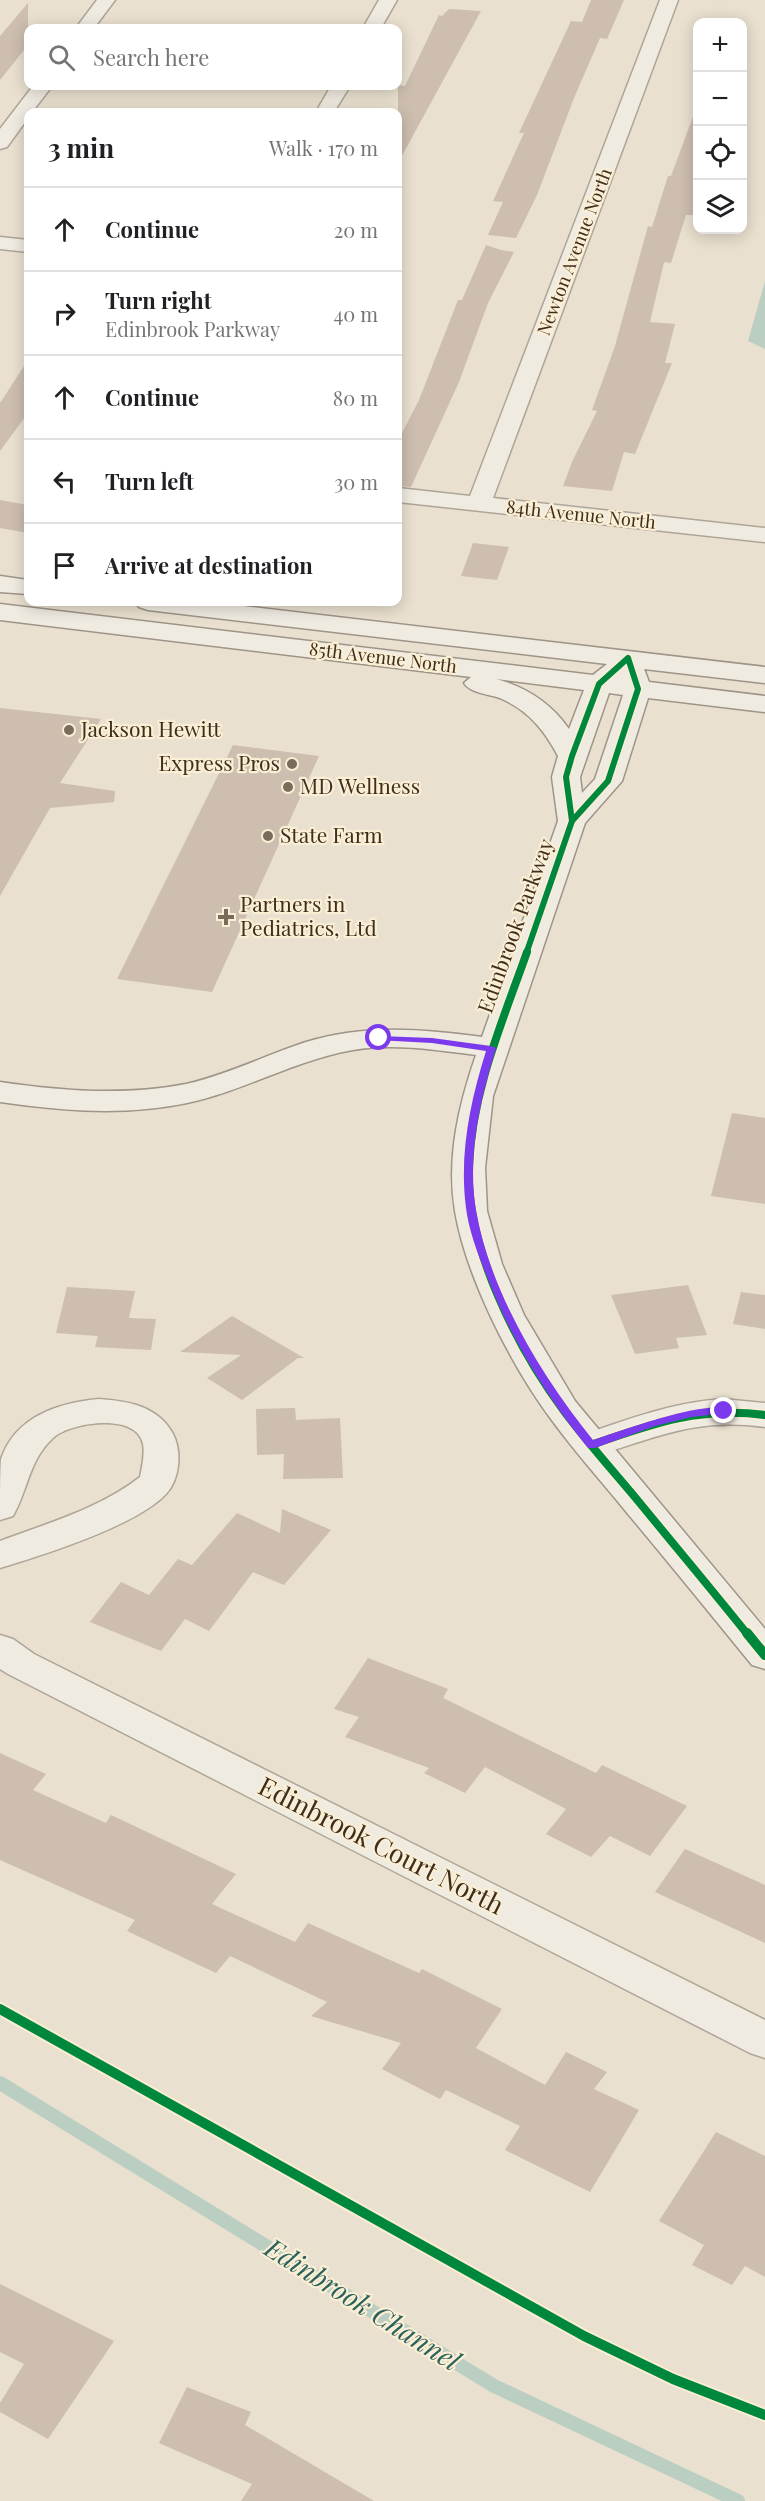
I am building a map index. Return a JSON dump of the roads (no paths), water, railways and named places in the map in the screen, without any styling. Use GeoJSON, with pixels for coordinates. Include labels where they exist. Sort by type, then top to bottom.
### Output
{"type":"FeatureCollection","features":[{"type":"Feature","properties":{"kind":"street"},"geometry":{"type":"LineString","coordinates":[[88,24],[106,0]]}},
{"type":"Feature","properties":{"kind":"street"},"geometry":{"type":"LineString","coordinates":[[374,24],[388,0]]}},
{"type":"Feature","properties":{"kind":"street","name":"Newton Avenue North"},"geometry":{"type":"LineString","coordinates":[[479,503],[669,0]]}},
{"type":"Feature","properties":{"kind":"street"},"geometry":{"type":"LineString","coordinates":[[25,108],[39,90]]}},
{"type":"Feature","properties":{"kind":"street"},"geometry":{"type":"LineString","coordinates":[[327,108],[338,90]]}},
{"type":"Feature","properties":{"kind":"street"},"geometry":{"type":"LineString","coordinates":[[0,109],[23,111]]}},
{"type":"Feature","properties":{"kind":"street"},"geometry":{"type":"LineString","coordinates":[[0,143],[23,111]]}},
{"type":"Feature","properties":{"kind":"street"},"geometry":{"type":"LineString","coordinates":[[0,243],[24,246]]}},
{"type":"Feature","properties":{"kind":"street","name":"84th Avenue North"},"geometry":{"type":"LineString","coordinates":[[402,495],[765,535]]}},
{"type":"Feature","properties":{"kind":"street"},"geometry":{"type":"LineString","coordinates":[[0,584],[24,587]]}},
{"type":"Feature","properties":{"kind":"street","name":"85th Avenue North"},"geometry":{"type":"LineString","coordinates":[[182,606],[765,675]]}},
{"type":"Feature","properties":{"kind":"street","name":"85th Avenue North"},"geometry":{"type":"LineString","coordinates":[[0,612],[765,704]]}},
{"type":"Feature","properties":{"kind":"street"},"geometry":{"type":"LineString","coordinates":[[55,619],[144,641],[488,685],[510,693],[537,708],[558,730],[572,756]]}},
{"type":"Feature","properties":{"kind":"street"},"geometry":{"type":"LineString","coordinates":[[628,658],[638,689]]}},
{"type":"Feature","properties":{"kind":"street","name":"Edinbrook Parkway"},"geometry":{"type":"LineString","coordinates":[[572,821],[566,777],[572,756],[599,684],[628,658]]}},
{"type":"Feature","properties":{"kind":"street","name":"Edinbrook Parkway"},"geometry":{"type":"LineString","coordinates":[[638,689],[608,781],[572,821],[491,1048],[477,1096],[471,1138],[469,1184],[471,1211],[484,1258],[508,1316],[556,1400],[765,1655]]}},
{"type":"Feature","properties":{"kind":"street"},"geometry":{"type":"LineString","coordinates":[[0,1092],[103,1102],[147,1100],[212,1087],[299,1054],[357,1040],[411,1039],[491,1048]]}},
{"type":"Feature","properties":{"kind":"street"},"geometry":{"type":"LineString","coordinates":[[0,1507],[25,1449],[43,1427],[75,1412],[109,1410],[139,1417],[158,1434],[162,1457],[156,1482],[131,1503],[0,1555]]}},
{"type":"Feature","properties":{"kind":"street"},"geometry":{"type":"LineString","coordinates":[[591,1445],[652,1424],[691,1414],[724,1411],[765,1414]]}},
{"type":"Feature","properties":{"kind":"street","name":"Edinbrook Court North"},"geometry":{"type":"LineString","coordinates":[[0,1649],[21,1664],[765,2040]]}},
{"type":"Feature","properties":{"kind":"waterway","name":"Edinbrook Channel"},"geometry":{"type":"LineString","coordinates":[[0,2083],[494,2386],[738,2501]]}},
{"type":"Feature","properties":{"kind":"place","name":"Jackson Hewitt"},"geometry":{"type":"Point","coordinates":[69,730]}},
{"type":"Feature","properties":{"kind":"place","name":"Express Pros"},"geometry":{"type":"Point","coordinates":[292,764]}},
{"type":"Feature","properties":{"kind":"place","name":"MD Wellness"},"geometry":{"type":"Point","coordinates":[288,787]}},
{"type":"Feature","properties":{"kind":"place","name":"State Farm"},"geometry":{"type":"Point","coordinates":[268,836]}},
{"type":"Feature","properties":{"kind":"place","name":"Partners in Pediatrics, Ltd"},"geometry":{"type":"Point","coordinates":[226,917]}}]}
